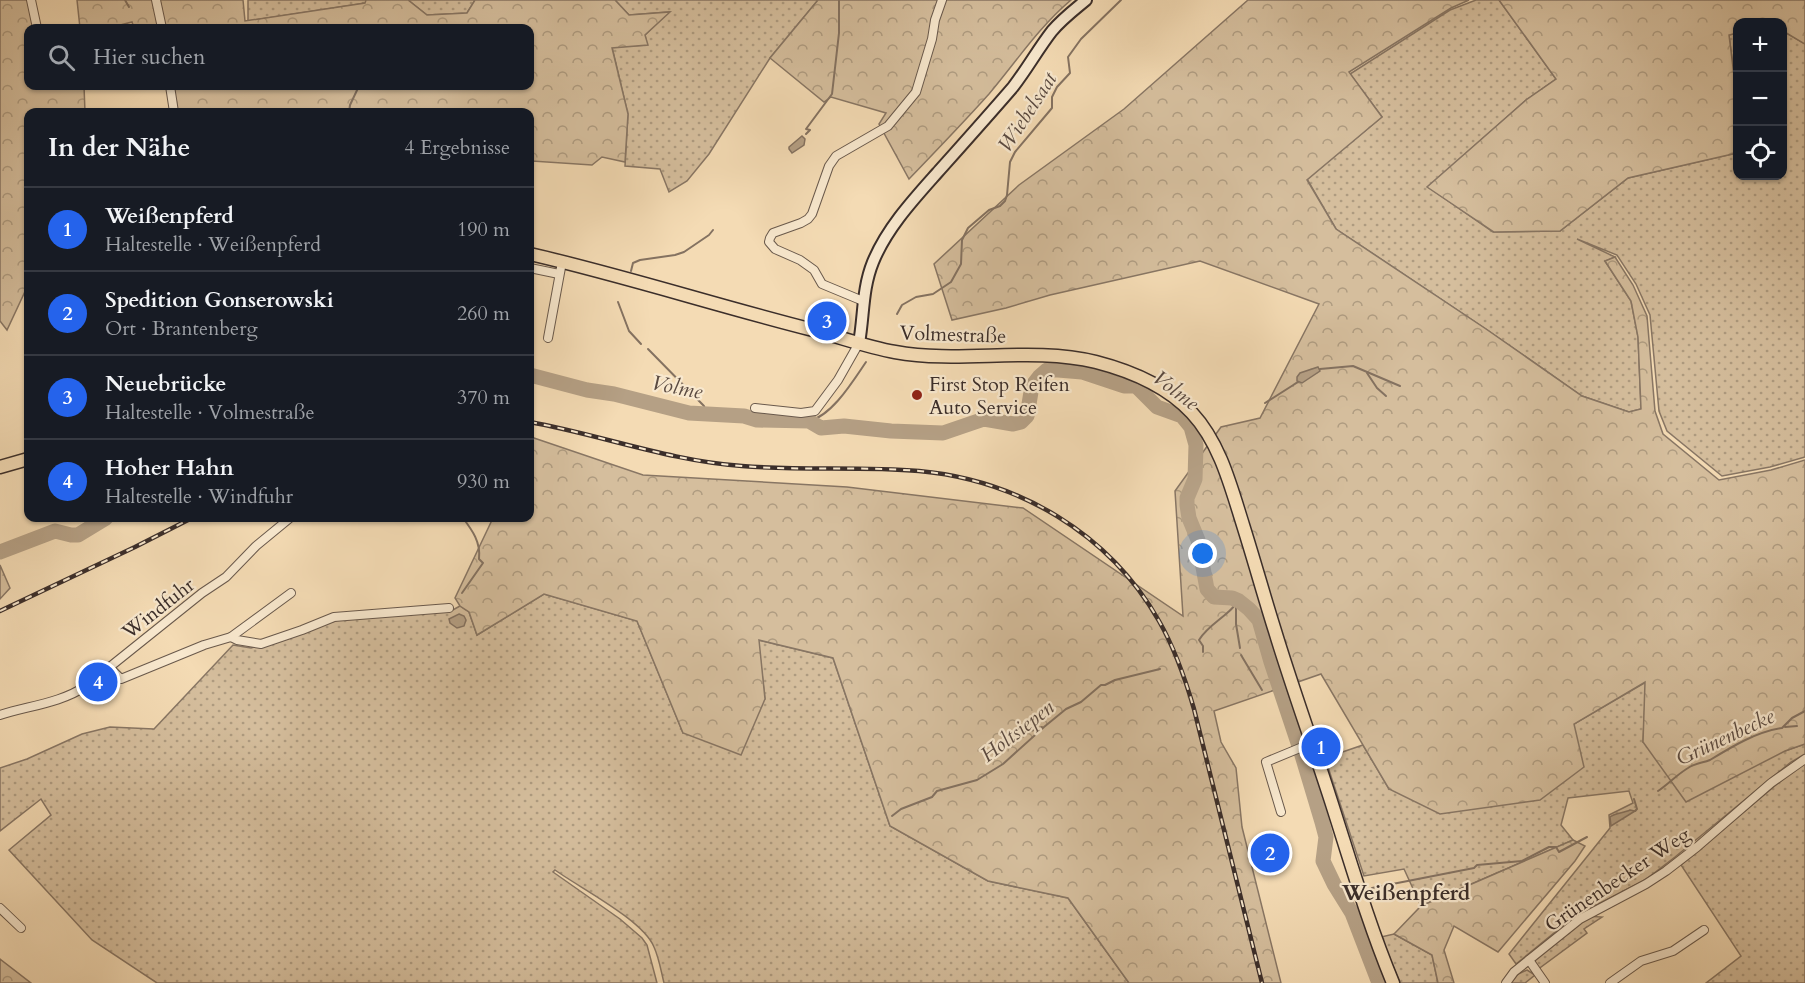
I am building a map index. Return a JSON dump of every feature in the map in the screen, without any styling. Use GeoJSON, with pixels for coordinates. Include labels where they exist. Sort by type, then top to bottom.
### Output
{"type":"FeatureCollection","features":[{"type":"Feature","properties":{"kind":"main road"},"geometry":{"type":"LineString","coordinates":[[859,343],[864,290],[873,261],[900,216],[1014,86],[1052,32],[1066,16],[1086,0]]}},
{"type":"Feature","properties":{"kind":"main road","name":"Volmestraße"},"geometry":{"type":"LineString","coordinates":[[534,257],[561,268],[623,277],[896,352],[953,357],[1026,355],[1062,357],[1096,362],[1154,383],[1175,397],[1193,414],[1212,441],[1234,498],[1308,744]]}},
{"type":"Feature","properties":{"kind":"main road"},"geometry":{"type":"LineString","coordinates":[[0,466],[24,460]]}},
{"type":"Feature","properties":{"kind":"main road"},"geometry":{"type":"LineString","coordinates":[[1308,744],[1393,983]]}},
{"type":"Feature","properties":{"kind":"street"},"geometry":{"type":"LineString","coordinates":[[31,0],[36,24]]}},
{"type":"Feature","properties":{"kind":"street"},"geometry":{"type":"LineString","coordinates":[[156,0],[161,24]]}},
{"type":"Feature","properties":{"kind":"street"},"geometry":{"type":"LineString","coordinates":[[863,301],[822,284],[814,270],[800,260],[775,249],[769,242],[770,238],[773,233],[808,219],[812,214],[829,166],[836,156],[888,126],[916,92],[942,0]]}},
{"type":"Feature","properties":{"kind":"street"},"geometry":{"type":"LineString","coordinates":[[171,90],[173,108]]}},
{"type":"Feature","properties":{"kind":"street"},"geometry":{"type":"LineString","coordinates":[[534,268],[561,268],[548,338]]}},
{"type":"Feature","properties":{"kind":"street"},"geometry":{"type":"LineString","coordinates":[[756,408],[801,413],[815,411],[838,380],[859,343]]}},
{"type":"Feature","properties":{"kind":"street","name":"Windfuhr"},"geometry":{"type":"LineString","coordinates":[[0,715],[73,694],[86,686],[202,593],[226,577],[256,546],[285,522]]}},
{"type":"Feature","properties":{"kind":"street"},"geometry":{"type":"LineString","coordinates":[[109,668],[121,679],[204,645],[231,637],[291,593]]}},
{"type":"Feature","properties":{"kind":"street"},"geometry":{"type":"LineString","coordinates":[[231,637],[261,644],[334,617],[449,608]]}},
{"type":"Feature","properties":{"kind":"street"},"geometry":{"type":"LineString","coordinates":[[1281,812],[1266,762],[1308,744]]}},
{"type":"Feature","properties":{"kind":"street","name":"Grünenbecker Weg"},"geometry":{"type":"LineString","coordinates":[[1506,983],[1514,972],[1580,919],[1666,871],[1771,783],[1805,759]]}},
{"type":"Feature","properties":{"kind":"street"},"geometry":{"type":"LineString","coordinates":[[0,908],[21,928]]}},
{"type":"Feature","properties":{"kind":"street"},"geometry":{"type":"LineString","coordinates":[[1610,983],[1641,962],[1673,951],[1704,930]]}},
{"type":"Feature","properties":{"kind":"street"},"geometry":{"type":"LineString","coordinates":[[1529,960],[1545,983]]}},
{"type":"Feature","properties":{"kind":"green space"},"geometry":{"type":"Polygon","coordinates":[[[0,0],[29,0],[34,24],[24,24],[24,90],[84,90],[85,108],[24,108],[24,294],[7,330],[0,321],[0,0]]]}},
{"type":"Feature","properties":{"kind":"green space"},"geometry":{"type":"Polygon","coordinates":[[[77,0],[153,0],[157,24],[133,24],[132,22],[80,24],[77,0]]]}},
{"type":"Feature","properties":{"kind":"green space"},"geometry":{"type":"Polygon","coordinates":[[[160,0],[243,0],[245,21],[365,3],[366,0],[408,0],[427,15],[467,13],[475,0],[615,0],[629,15],[670,12],[645,35],[648,45],[612,48],[628,114],[625,162],[602,157],[592,165],[534,161],[534,108],[176,108],[174,90],[534,90],[534,24],[164,24],[160,0]]]}},
{"type":"Feature","properties":{"kind":"green space"},"geometry":{"type":"Polygon","coordinates":[[[248,0],[366,0],[366,3],[248,21],[248,0]]]}},
{"type":"Feature","properties":{"kind":"green space"},"geometry":{"type":"Polygon","coordinates":[[[408,0],[475,0],[467,13],[427,15],[408,0]]]}},
{"type":"Feature","properties":{"kind":"green space"},"geometry":{"type":"Polygon","coordinates":[[[615,0],[818,0],[770,58],[709,154],[687,181],[669,192],[660,169],[625,166],[628,114],[612,47],[647,45],[645,35],[669,12],[629,15],[615,0]]]}},
{"type":"Feature","properties":{"kind":"green space"},"geometry":{"type":"Polygon","coordinates":[[[818,0],[1071,0],[1038,33],[979,105],[909,179],[879,124],[886,113],[831,97],[824,102],[770,58],[818,0]]]}},
{"type":"Feature","properties":{"kind":"green space"},"geometry":{"type":"Polygon","coordinates":[[[1248,0],[1469,0],[1451,8],[1349,72],[1382,117],[1307,180],[1336,229],[1582,396],[1629,412],[1641,409],[1638,337],[1631,301],[1605,261],[1615,257],[1633,285],[1647,316],[1655,411],[1663,434],[1719,480],[1771,470],[1805,460],[1805,744],[1785,751],[1686,802],[1643,742],[1645,682],[1574,724],[1584,767],[1540,800],[1440,814],[1389,789],[1321,674],[1214,711],[1221,742],[1236,768],[1242,827],[1281,983],[1129,983],[1068,898],[988,881],[890,826],[833,658],[759,640],[765,699],[741,755],[683,733],[637,621],[544,594],[477,635],[469,612],[460,606],[455,598],[491,522],[534,522],[534,438],[643,475],[847,487],[1023,508],[1183,616],[1175,491],[1221,427],[1260,418],[1319,304],[1200,261],[952,320],[934,264],[1019,185],[1124,109],[1248,0]]]}},
{"type":"Feature","properties":{"kind":"green space"},"geometry":{"type":"Polygon","coordinates":[[[1476,0],[1499,0],[1556,79],[1526,100],[1428,187],[1493,232],[1560,231],[1628,178],[1733,154],[1733,180],[1787,180],[1787,33],[1805,44],[1805,457],[1770,467],[1722,476],[1667,431],[1659,411],[1650,315],[1636,284],[1617,255],[1577,239],[1615,257],[1605,261],[1631,301],[1638,337],[1641,409],[1629,412],[1582,396],[1336,229],[1307,179],[1382,117],[1350,74],[1450,10],[1476,0]]]}},
{"type":"Feature","properties":{"kind":"green space"},"geometry":{"type":"Polygon","coordinates":[[[1499,0],[1805,0],[1805,44],[1787,33],[1787,18],[1733,18],[1733,34],[1729,35],[1733,67],[1733,154],[1628,178],[1560,231],[1494,232],[1427,187],[1526,100],[1556,79],[1499,0]]]}},
{"type":"Feature","properties":{"kind":"green space"},"geometry":{"type":"Polygon","coordinates":[[[1733,34],[1733,67],[1729,35],[1733,34]]]}},
{"type":"Feature","properties":{"kind":"green space"},"geometry":{"type":"Polygon","coordinates":[[[0,565],[10,588],[0,599],[0,565]]]}},
{"type":"Feature","properties":{"kind":"green space"},"geometry":{"type":"Polygon","coordinates":[[[544,594],[637,621],[683,733],[765,699],[758,640],[833,658],[890,826],[988,881],[1068,898],[1129,983],[664,983],[656,951],[648,937],[610,905],[555,870],[553,872],[620,919],[642,938],[647,945],[657,983],[157,983],[92,940],[9,850],[51,815],[41,799],[0,831],[0,768],[27,759],[82,734],[110,727],[154,729],[233,645],[251,648],[341,619],[451,611],[460,606],[469,612],[477,635],[544,594]]]}},
{"type":"Feature","properties":{"kind":"green space"},"geometry":{"type":"Polygon","coordinates":[[[1646,682],[1643,742],[1785,751],[1805,744],[1805,754],[1791,762],[1645,880],[1575,916],[1516,964],[1509,954],[1610,828],[1609,815],[1633,803],[1629,791],[1568,798],[1561,825],[1573,840],[1421,906],[1404,869],[1364,876],[1325,758],[1363,745],[1389,789],[1574,724],[1646,682]]]}},
{"type":"Feature","properties":{"kind":"green space"},"geometry":{"type":"Polygon","coordinates":[[[1805,763],[1805,983],[1706,983],[1741,956],[1681,865],[1796,768],[1805,763]]]}},
{"type":"Feature","properties":{"kind":"green space"},"geometry":{"type":"Polygon","coordinates":[[[1573,840],[1585,846],[1498,952],[1454,926],[1444,950],[1454,983],[1438,983],[1432,955],[1394,934],[1421,906],[1573,840]]]}},
{"type":"Feature","properties":{"kind":"green space"},"geometry":{"type":"Polygon","coordinates":[[[1585,916],[1602,917],[1584,929],[1587,933],[1537,970],[1530,961],[1585,916]]]}},
{"type":"Feature","properties":{"kind":"green space"},"geometry":{"type":"Polygon","coordinates":[[[1394,934],[1432,955],[1438,983],[1400,983],[1381,937],[1394,934]]]}},
{"type":"Feature","properties":{"kind":"green space"},"geometry":{"type":"Polygon","coordinates":[[[0,959],[31,983],[0,983],[0,959]]]}},
{"type":"Feature","properties":{"kind":"green space"},"geometry":{"type":"Polygon","coordinates":[[[1527,970],[1535,975],[1525,983],[1511,983],[1518,974],[1527,970]]]}},
{"type":"Feature","properties":{"kind":"shaded area"},"geometry":{"type":"Polygon","coordinates":[[[802,136],[805,139],[804,145],[792,153],[789,147],[802,136]]]}},
{"type":"Feature","properties":{"kind":"shaded area"},"geometry":{"type":"Polygon","coordinates":[[[1318,367],[1320,371],[1302,383],[1297,381],[1300,373],[1318,367]]]}},
{"type":"Feature","properties":{"kind":"shaded area"},"geometry":{"type":"Polygon","coordinates":[[[459,614],[466,620],[464,626],[457,628],[450,623],[449,619],[459,614]]]}},
{"type":"Feature","properties":{"kind":"shaded area"},"geometry":{"type":"Polygon","coordinates":[[[1630,810],[1635,811],[1611,826],[1610,817],[1630,810]]]}},
{"type":"Feature","properties":{"kind":"waterway"},"geometry":{"type":"LineString","coordinates":[[125,0],[129,7]]}},
{"type":"Feature","properties":{"kind":"waterway"},"geometry":{"type":"LineString","coordinates":[[806,134],[810,130],[806,129],[832,94],[839,33],[839,0]]}},
{"type":"Feature","properties":{"kind":"waterway","name":"Wiebelsaat"},"geometry":{"type":"LineString","coordinates":[[897,314],[902,305],[916,297],[933,294],[951,282],[961,264],[962,240],[968,228],[989,210],[1000,206],[1005,201],[1010,162],[1015,152],[1052,108],[1052,97],[1057,87],[1070,73],[1068,57],[1081,39],[1121,0]]}},
{"type":"Feature","properties":{"kind":"waterway"},"geometry":{"type":"LineString","coordinates":[[350,108],[357,90]]}},
{"type":"Feature","properties":{"kind":"waterway"},"geometry":{"type":"LineString","coordinates":[[631,271],[633,263],[640,260],[684,252],[713,230]]}},
{"type":"Feature","properties":{"kind":"waterway"},"geometry":{"type":"LineString","coordinates":[[618,302],[629,331],[641,344]]}},
{"type":"Feature","properties":{"kind":"waterway"},"geometry":{"type":"LineString","coordinates":[[648,349],[704,406],[707,414]]}},
{"type":"Feature","properties":{"kind":"waterway","name":"Wiebelsaat"},"geometry":{"type":"LineString","coordinates":[[809,421],[818,418],[834,405],[866,362]]}},
{"type":"Feature","properties":{"kind":"waterway"},"geometry":{"type":"LineString","coordinates":[[1320,369],[1353,366],[1400,386]]}},
{"type":"Feature","properties":{"kind":"waterway","name":"Volme"},"geometry":{"type":"LineString","coordinates":[[534,376],[689,413],[744,416],[757,420],[809,421],[821,428],[844,426],[943,433],[984,419],[1013,424],[1021,422],[1027,416],[1032,386],[1047,370],[1058,370],[1082,372],[1124,386],[1136,386],[1157,407],[1182,416],[1191,427],[1196,445],[1195,479],[1187,498],[1187,505],[1189,518],[1198,540],[1207,589],[1214,597],[1232,598],[1239,601],[1259,620],[1326,837],[1323,861],[1352,913],[1379,983]]}},
{"type":"Feature","properties":{"kind":"waterway"},"geometry":{"type":"LineString","coordinates":[[1367,373],[1377,388],[1386,396]]}},
{"type":"Feature","properties":{"kind":"waterway"},"geometry":{"type":"LineString","coordinates":[[1265,403],[1298,382]]}},
{"type":"Feature","properties":{"kind":"waterway","name":"Volme"},"geometry":{"type":"LineString","coordinates":[[0,552],[55,531],[78,535],[99,522]]}},
{"type":"Feature","properties":{"kind":"waterway"},"geometry":{"type":"LineString","coordinates":[[462,593],[483,563],[479,559],[479,547],[475,537],[466,522]]}},
{"type":"Feature","properties":{"kind":"waterway","name":"Holtsiepen"},"geometry":{"type":"LineString","coordinates":[[1203,652],[1203,646],[1199,640],[1203,634],[1238,600]]}},
{"type":"Feature","properties":{"kind":"waterway"},"geometry":{"type":"LineString","coordinates":[[1236,607],[1240,648]]}},
{"type":"Feature","properties":{"kind":"waterway"},"geometry":{"type":"LineString","coordinates":[[1241,655],[1262,690]]}},
{"type":"Feature","properties":{"kind":"waterway","name":"Holtsiepen"},"geometry":{"type":"LineString","coordinates":[[892,816],[901,809],[932,797],[937,791],[977,780],[1003,764],[1066,709],[1081,702],[1101,685],[1160,669]]}},
{"type":"Feature","properties":{"kind":"waterway","name":"Grünenbecke"},"geometry":{"type":"LineString","coordinates":[[1658,791],[1691,766],[1710,760],[1754,736],[1782,728],[1792,718],[1805,711]]}},
{"type":"Feature","properties":{"kind":"waterway"},"geometry":{"type":"LineString","coordinates":[[1785,727],[1797,726]]}},
{"type":"Feature","properties":{"kind":"waterway"},"geometry":{"type":"LineString","coordinates":[[1028,732],[1042,727]]}},
{"type":"Feature","properties":{"kind":"waterway","name":"Grünenbecke"},"geometry":{"type":"LineString","coordinates":[[1634,799],[1637,809],[1635,811]]}},
{"type":"Feature","properties":{"kind":"waterway","name":"Grünenbecke"},"geometry":{"type":"LineString","coordinates":[[1367,893],[1372,888],[1474,868],[1477,865],[1522,861],[1549,847],[1556,847],[1559,852],[1587,837]]}},
{"type":"Feature","properties":{"kind":"waterway","name":"Grünenbecke"},"geometry":{"type":"LineString","coordinates":[[1342,897],[1346,896]]}},
{"type":"Feature","properties":{"kind":"railway"},"geometry":{"type":"LineString","coordinates":[[534,423],[688,459],[715,463],[764,467],[919,471],[956,476],[1025,499],[1057,516],[1087,537],[1114,562],[1138,590],[1159,621],[1179,664],[1194,709],[1262,983]]}},
{"type":"Feature","properties":{"kind":"railway"},"geometry":{"type":"LineString","coordinates":[[0,611],[184,522]]}},
{"type":"Feature","properties":{"kind":"place","name":"Neuebrücke"},"geometry":{"type":"Point","coordinates":[827,321]}},
{"type":"Feature","properties":{"kind":"place","name":"First Stop Reifen Auto Service"},"geometry":{"type":"Point","coordinates":[917,395]}},
{"type":"Feature","properties":{"kind":"place","name":"Hoher Hahn"},"geometry":{"type":"Point","coordinates":[98,682]}},
{"type":"Feature","properties":{"kind":"place","name":"Weißenpferd"},"geometry":{"type":"Point","coordinates":[1321,747]}},
{"type":"Feature","properties":{"kind":"place","name":"Spedition Gonserowski"},"geometry":{"type":"Point","coordinates":[1270,853]}},
{"type":"Feature","properties":{"kind":"district","name":"Weißenpferd"},"geometry":{"type":"Point","coordinates":[1406,892]}}]}
